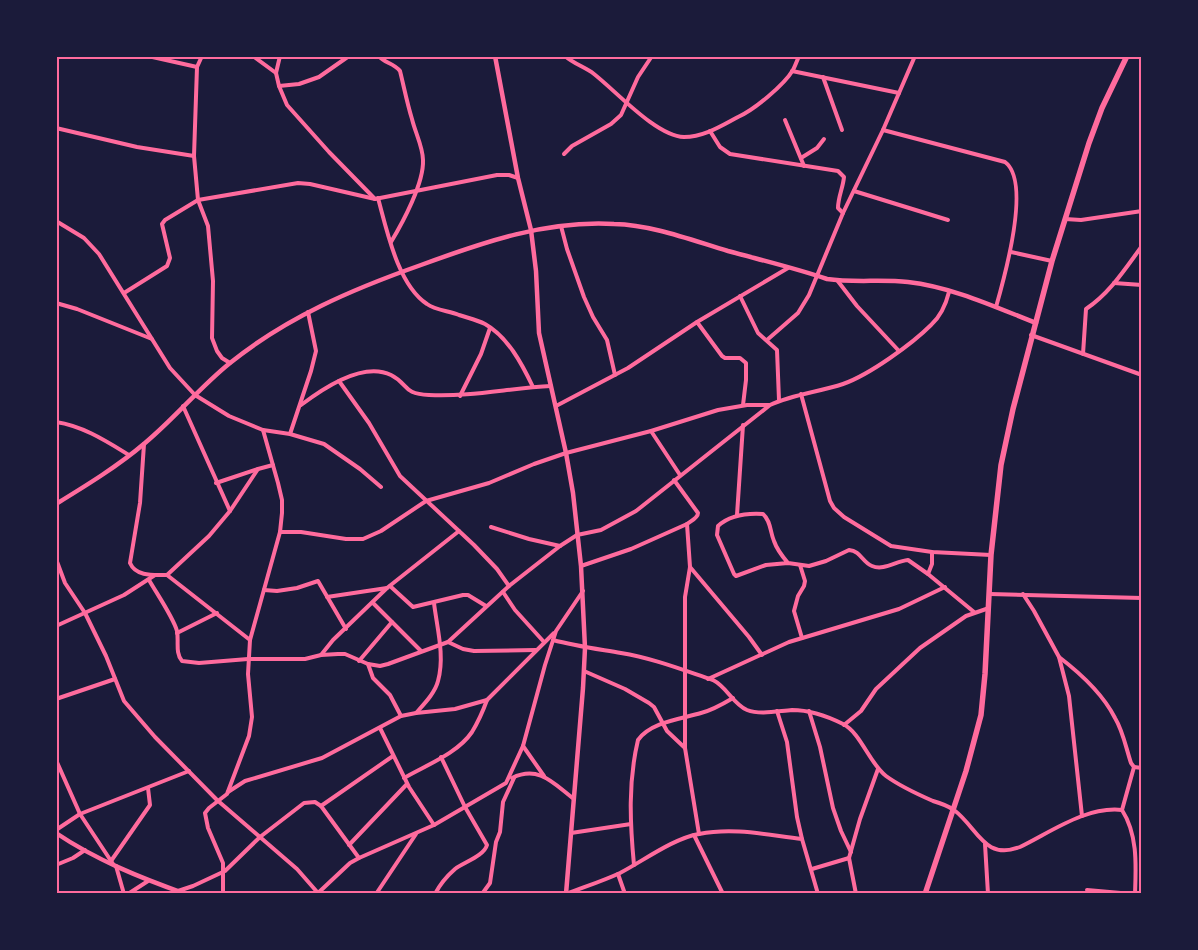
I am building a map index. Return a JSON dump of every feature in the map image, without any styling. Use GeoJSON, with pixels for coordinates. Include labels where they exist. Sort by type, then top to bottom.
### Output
{"type":"FeatureCollection","features":[{"type":"Feature","properties":{"kind":"highway"},"geometry":{"type":"LineString","coordinates":[[925,894],[966,771],[981,715],[992,555],[1001,465],[1012,409],[1052,261],[1089,143],[1102,108],[1128,56]]}},
{"type":"Feature","properties":{"kind":"street"},"geometry":{"type":"LineString","coordinates":[[148,56],[197,67]]}},
{"type":"Feature","properties":{"kind":"street"},"geometry":{"type":"LineString","coordinates":[[202,56],[197,67],[194,156],[198,200],[208,226],[213,281],[212,338],[222,358],[230,363]]}},
{"type":"Feature","properties":{"kind":"street"},"geometry":{"type":"LineString","coordinates":[[253,56],[276,73]]}},
{"type":"Feature","properties":{"kind":"street"},"geometry":{"type":"LineString","coordinates":[[280,56],[276,73],[287,105],[377,199],[400,272],[416,294],[429,306],[467,318],[490,328],[511,348],[524,366],[533,387]]}},
{"type":"Feature","properties":{"kind":"street"},"geometry":{"type":"LineString","coordinates":[[279,86],[299,84],[319,77],[349,56]]}},
{"type":"Feature","properties":{"kind":"street"},"geometry":{"type":"LineString","coordinates":[[379,56],[381,59],[397,67],[400,71],[423,157],[422,173],[416,190],[402,224],[391,242]]}},
{"type":"Feature","properties":{"kind":"street"},"geometry":{"type":"LineString","coordinates":[[494,56],[518,178],[531,230],[536,271],[539,333],[566,453],[573,493],[581,566],[585,648],[584,671],[566,894],[618,874],[666,847],[697,834],[723,830],[748,831],[802,839]]}},
{"type":"Feature","properties":{"kind":"street"},"geometry":{"type":"LineString","coordinates":[[565,56],[574,64],[592,73],[651,122],[670,134],[683,137],[697,136],[747,113],[766,98],[792,71],[799,56]]}},
{"type":"Feature","properties":{"kind":"street"},"geometry":{"type":"LineString","coordinates":[[564,154],[572,146],[610,124],[621,115],[638,78],[652,56]]}},
{"type":"Feature","properties":{"kind":"street"},"geometry":{"type":"LineString","coordinates":[[767,340],[798,313],[809,295],[843,213],[883,130],[915,56]]}},
{"type":"Feature","properties":{"kind":"street"},"geometry":{"type":"LineString","coordinates":[[792,71],[899,93]]}},
{"type":"Feature","properties":{"kind":"street"},"geometry":{"type":"LineString","coordinates":[[822,77],[842,130]]}},
{"type":"Feature","properties":{"kind":"street"},"geometry":{"type":"LineString","coordinates":[[785,120],[804,166]]}},
{"type":"Feature","properties":{"kind":"street"},"geometry":{"type":"LineString","coordinates":[[56,128],[137,147],[194,156]]}},
{"type":"Feature","properties":{"kind":"street"},"geometry":{"type":"LineString","coordinates":[[883,130],[1005,162],[1009,165],[1017,203],[1011,252],[996,307]]}},
{"type":"Feature","properties":{"kind":"street"},"geometry":{"type":"LineString","coordinates":[[710,131],[720,147],[730,154],[838,171],[844,177],[844,185],[838,203],[838,208],[843,213]]}},
{"type":"Feature","properties":{"kind":"street"},"geometry":{"type":"LineString","coordinates":[[801,158],[817,148],[824,139]]}},
{"type":"Feature","properties":{"kind":"street"},"geometry":{"type":"LineString","coordinates":[[124,294],[167,266],[170,258],[162,224],[165,220],[198,200],[298,183],[377,199],[497,175],[509,175],[518,178]]}},
{"type":"Feature","properties":{"kind":"street"},"geometry":{"type":"LineString","coordinates":[[854,191],[948,220]]}},
{"type":"Feature","properties":{"kind":"street"},"geometry":{"type":"LineString","coordinates":[[1065,220],[1080,220],[1142,212]]}},
{"type":"Feature","properties":{"kind":"street"},"geometry":{"type":"LineString","coordinates":[[56,221],[84,238],[98,254],[170,368],[194,395],[229,416],[263,430],[290,434],[324,444],[360,469],[381,487]]}},
{"type":"Feature","properties":{"kind":"street"},"geometry":{"type":"LineString","coordinates":[[56,504],[144,444],[230,363],[280,328],[350,292],[400,272],[484,242],[531,230],[612,223],[629,225],[837,280],[910,282],[996,307],[1036,323]]}},
{"type":"Feature","properties":{"kind":"street"},"geometry":{"type":"LineString","coordinates":[[561,226],[584,297],[607,340],[614,375]]}},
{"type":"Feature","properties":{"kind":"street"},"geometry":{"type":"LineString","coordinates":[[1083,354],[1086,309],[1101,298],[1142,246]]}},
{"type":"Feature","properties":{"kind":"street"},"geometry":{"type":"LineString","coordinates":[[1011,252],[1052,261]]}},
{"type":"Feature","properties":{"kind":"street"},"geometry":{"type":"LineString","coordinates":[[556,406],[628,368],[697,322],[788,268]]}},
{"type":"Feature","properties":{"kind":"street"},"geometry":{"type":"LineString","coordinates":[[837,280],[857,306],[899,350]]}},
{"type":"Feature","properties":{"kind":"street"},"geometry":{"type":"LineString","coordinates":[[1114,283],[1142,284]]}},
{"type":"Feature","properties":{"kind":"street"},"geometry":{"type":"LineString","coordinates":[[149,580],[174,623],[177,632],[179,658],[182,661],[199,663],[248,659],[305,659],[321,655],[345,654],[368,664],[388,664],[448,642],[509,586],[560,546],[577,536],[601,530],[636,511],[770,405],[779,400],[840,385],[868,373],[932,324],[940,314],[949,292]]}},
{"type":"Feature","properties":{"kind":"street"},"geometry":{"type":"LineString","coordinates":[[740,296],[754,328],[777,350],[779,400]]}},
{"type":"Feature","properties":{"kind":"street"},"geometry":{"type":"LineString","coordinates":[[56,303],[77,309],[152,339]]}},
{"type":"Feature","properties":{"kind":"street"},"geometry":{"type":"LineString","coordinates":[[290,434],[312,372],[316,351],[308,312]]}},
{"type":"Feature","properties":{"kind":"street"},"geometry":{"type":"LineString","coordinates":[[697,322],[722,356],[725,358],[740,358],[746,364],[744,405]]}},
{"type":"Feature","properties":{"kind":"street"},"geometry":{"type":"LineString","coordinates":[[460,396],[481,354],[490,328]]}},
{"type":"Feature","properties":{"kind":"street"},"geometry":{"type":"LineString","coordinates":[[1031,335],[1142,375]]}},
{"type":"Feature","properties":{"kind":"street"},"geometry":{"type":"LineString","coordinates":[[301,405],[319,392],[340,381],[365,372],[381,372],[393,376],[411,392],[419,395],[460,396],[551,386]]}},
{"type":"Feature","properties":{"kind":"street"},"geometry":{"type":"LineString","coordinates":[[340,381],[369,423],[396,471],[459,530],[497,570],[509,586]]}},
{"type":"Feature","properties":{"kind":"street"},"geometry":{"type":"LineString","coordinates":[[801,394],[828,494],[834,508],[844,517],[891,546],[932,552],[992,555]]}},
{"type":"Feature","properties":{"kind":"street"},"geometry":{"type":"LineString","coordinates":[[280,532],[300,532],[346,539],[363,539],[381,531],[426,501],[489,483],[566,453],[651,431],[718,410],[744,405],[770,405]]}},
{"type":"Feature","properties":{"kind":"street"},"geometry":{"type":"LineString","coordinates":[[183,406],[230,511]]}},
{"type":"Feature","properties":{"kind":"street"},"geometry":{"type":"LineString","coordinates":[[56,422],[87,431],[129,455]]}},
{"type":"Feature","properties":{"kind":"street"},"geometry":{"type":"LineString","coordinates":[[737,515],[743,425]]}},
{"type":"Feature","properties":{"kind":"street"},"geometry":{"type":"LineString","coordinates":[[227,794],[252,726],[248,659],[250,640],[280,532],[282,500],[263,430]]}},
{"type":"Feature","properties":{"kind":"street"},"geometry":{"type":"LineString","coordinates":[[651,431],[680,475]]}},
{"type":"Feature","properties":{"kind":"street"},"geometry":{"type":"LineString","coordinates":[[144,444],[140,503],[130,563],[132,567],[138,573],[167,575],[217,612],[250,640]]}},
{"type":"Feature","properties":{"kind":"street"},"geometry":{"type":"LineString","coordinates":[[216,483],[273,465]]}},
{"type":"Feature","properties":{"kind":"street"},"geometry":{"type":"LineString","coordinates":[[167,575],[196,550],[230,511],[258,469]]}},
{"type":"Feature","properties":{"kind":"street"},"geometry":{"type":"LineString","coordinates":[[581,566],[631,549],[687,524],[697,516],[698,513],[674,480]]}},
{"type":"Feature","properties":{"kind":"street"},"geometry":{"type":"LineString","coordinates":[[788,563],[779,552],[769,523],[764,515],[737,515],[723,521],[718,526],[717,535],[734,574],[738,576],[766,565],[788,563],[809,566],[849,550],[858,553],[871,566],[878,568],[908,560],[945,586],[974,612]]}},
{"type":"Feature","properties":{"kind":"street"},"geometry":{"type":"LineString","coordinates":[[687,524],[690,567],[685,597],[685,748],[697,834],[723,894]]}},
{"type":"Feature","properties":{"kind":"street"},"geometry":{"type":"LineString","coordinates":[[491,527],[560,546]]}},
{"type":"Feature","properties":{"kind":"street"},"geometry":{"type":"LineString","coordinates":[[321,655],[333,640],[346,630],[389,587],[459,530]]}},
{"type":"Feature","properties":{"kind":"street"},"geometry":{"type":"LineString","coordinates":[[928,574],[932,564],[932,552]]}},
{"type":"Feature","properties":{"kind":"street"},"geometry":{"type":"LineString","coordinates":[[56,559],[65,583],[85,613],[124,701],[155,737],[218,800],[297,869],[317,893],[350,863],[434,825],[506,782],[528,772],[544,776]]}},
{"type":"Feature","properties":{"kind":"street"},"geometry":{"type":"LineString","coordinates":[[800,565],[805,581],[794,611],[802,638]]}},
{"type":"Feature","properties":{"kind":"street"},"geometry":{"type":"LineString","coordinates":[[690,567],[762,655]]}},
{"type":"Feature","properties":{"kind":"street"},"geometry":{"type":"LineString","coordinates":[[56,626],[124,595],[155,575]]}},
{"type":"Feature","properties":{"kind":"street"},"geometry":{"type":"LineString","coordinates":[[264,590],[277,591],[297,588],[318,581],[346,630]]}},
{"type":"Feature","properties":{"kind":"street"},"geometry":{"type":"LineString","coordinates":[[708,678],[802,638],[899,609],[945,586]]}},
{"type":"Feature","properties":{"kind":"street"},"geometry":{"type":"LineString","coordinates":[[327,597],[389,587],[413,607],[466,595],[486,606]]}},
{"type":"Feature","properties":{"kind":"street"},"geometry":{"type":"LineString","coordinates":[[404,778],[456,747],[471,733],[487,700],[556,631],[583,591]]}},
{"type":"Feature","properties":{"kind":"street"},"geometry":{"type":"LineString","coordinates":[[503,592],[515,610],[544,642]]}},
{"type":"Feature","properties":{"kind":"street"},"geometry":{"type":"LineString","coordinates":[[990,594],[1142,598]]}},
{"type":"Feature","properties":{"kind":"street"},"geometry":{"type":"LineString","coordinates":[[1023,594],[1059,657],[1069,696],[1082,816]]}},
{"type":"Feature","properties":{"kind":"street"},"geometry":{"type":"LineString","coordinates":[[373,603],[421,652]]}},
{"type":"Feature","properties":{"kind":"street"},"geometry":{"type":"LineString","coordinates":[[416,713],[439,680],[440,645],[434,603]]}},
{"type":"Feature","properties":{"kind":"street"},"geometry":{"type":"LineString","coordinates":[[844,725],[861,711],[876,689],[920,648],[952,624],[974,612],[989,608]]}},
{"type":"Feature","properties":{"kind":"street"},"geometry":{"type":"LineString","coordinates":[[177,632],[217,612]]}},
{"type":"Feature","properties":{"kind":"street"},"geometry":{"type":"LineString","coordinates":[[359,660],[392,622]]}},
{"type":"Feature","properties":{"kind":"street"},"geometry":{"type":"LineString","coordinates":[[506,782],[523,746],[556,631]]}},
{"type":"Feature","properties":{"kind":"street"},"geometry":{"type":"LineString","coordinates":[[553,640],[651,660],[708,678],[722,684],[746,710],[756,712],[809,712],[822,715],[844,725],[854,734],[878,768],[887,776],[908,790],[953,809],[985,844],[996,850],[1009,852],[1082,816],[1105,810],[1122,810]]}},
{"type":"Feature","properties":{"kind":"street"},"geometry":{"type":"LineString","coordinates":[[448,642],[463,649],[474,651],[536,650]]}},
{"type":"Feature","properties":{"kind":"street"},"geometry":{"type":"LineString","coordinates":[[1059,657],[1072,666],[1109,708],[1120,727],[1130,763],[1134,767],[1142,768]]}},
{"type":"Feature","properties":{"kind":"street"},"geometry":{"type":"LineString","coordinates":[[368,664],[373,678],[390,695],[401,716]]}},
{"type":"Feature","properties":{"kind":"street"},"geometry":{"type":"LineString","coordinates":[[584,671],[625,689],[649,703],[654,707],[667,731],[685,748]]}},
{"type":"Feature","properties":{"kind":"street"},"geometry":{"type":"LineString","coordinates":[[56,699],[115,679]]}},
{"type":"Feature","properties":{"kind":"street"},"geometry":{"type":"LineString","coordinates":[[634,865],[630,824],[630,794],[631,775],[640,736],[662,722],[685,718],[716,708],[733,698]]}},
{"type":"Feature","properties":{"kind":"street"},"geometry":{"type":"LineString","coordinates":[[223,894],[224,871],[221,855],[205,820],[205,813],[218,800],[245,781],[322,758],[401,716],[455,709],[487,700]]}},
{"type":"Feature","properties":{"kind":"street"},"geometry":{"type":"LineString","coordinates":[[777,712],[789,754],[797,817],[818,894]]}},
{"type":"Feature","properties":{"kind":"street"},"geometry":{"type":"LineString","coordinates":[[809,712],[820,747],[833,808],[840,831],[851,852]]}},
{"type":"Feature","properties":{"kind":"street"},"geometry":{"type":"LineString","coordinates":[[380,728],[407,784],[434,825]]}},
{"type":"Feature","properties":{"kind":"street"},"geometry":{"type":"LineString","coordinates":[[523,746],[544,776],[574,799]]}},
{"type":"Feature","properties":{"kind":"street"},"geometry":{"type":"LineString","coordinates":[[320,806],[393,756]]}},
{"type":"Feature","properties":{"kind":"street"},"geometry":{"type":"LineString","coordinates":[[435,894],[440,884],[456,868],[486,847],[486,842],[476,828],[441,757]]}},
{"type":"Feature","properties":{"kind":"street"},"geometry":{"type":"LineString","coordinates":[[56,760],[80,814],[113,864],[124,894]]}},
{"type":"Feature","properties":{"kind":"street"},"geometry":{"type":"LineString","coordinates":[[1122,810],[1134,767]]}},
{"type":"Feature","properties":{"kind":"street"},"geometry":{"type":"LineString","coordinates":[[856,894],[849,858],[878,768]]}},
{"type":"Feature","properties":{"kind":"street"},"geometry":{"type":"LineString","coordinates":[[186,894],[148,881],[85,850],[56,831],[80,814],[189,771]]}},
{"type":"Feature","properties":{"kind":"street"},"geometry":{"type":"LineString","coordinates":[[482,894],[490,882],[504,802],[514,778]]}},
{"type":"Feature","properties":{"kind":"street"},"geometry":{"type":"LineString","coordinates":[[349,845],[407,784]]}},
{"type":"Feature","properties":{"kind":"street"},"geometry":{"type":"LineString","coordinates":[[113,864],[150,805],[148,788]]}},
{"type":"Feature","properties":{"kind":"street"},"geometry":{"type":"LineString","coordinates":[[178,891],[224,871],[260,838],[304,803],[315,802],[320,806],[359,858]]}},
{"type":"Feature","properties":{"kind":"street"},"geometry":{"type":"LineString","coordinates":[[1087,890],[1133,894],[1136,861],[1133,838],[1127,817],[1122,810]]}},
{"type":"Feature","properties":{"kind":"street"},"geometry":{"type":"LineString","coordinates":[[571,833],[630,824]]}},
{"type":"Feature","properties":{"kind":"street"},"geometry":{"type":"LineString","coordinates":[[376,894],[416,834]]}},
{"type":"Feature","properties":{"kind":"street"},"geometry":{"type":"LineString","coordinates":[[985,844],[988,894]]}},
{"type":"Feature","properties":{"kind":"street"},"geometry":{"type":"LineString","coordinates":[[56,865],[73,858],[85,850]]}},
{"type":"Feature","properties":{"kind":"street"},"geometry":{"type":"LineString","coordinates":[[812,869],[849,858]]}},
{"type":"Feature","properties":{"kind":"street"},"geometry":{"type":"LineString","coordinates":[[618,874],[625,894]]}},
{"type":"Feature","properties":{"kind":"street"},"geometry":{"type":"LineString","coordinates":[[128,894],[148,881]]}}]}
